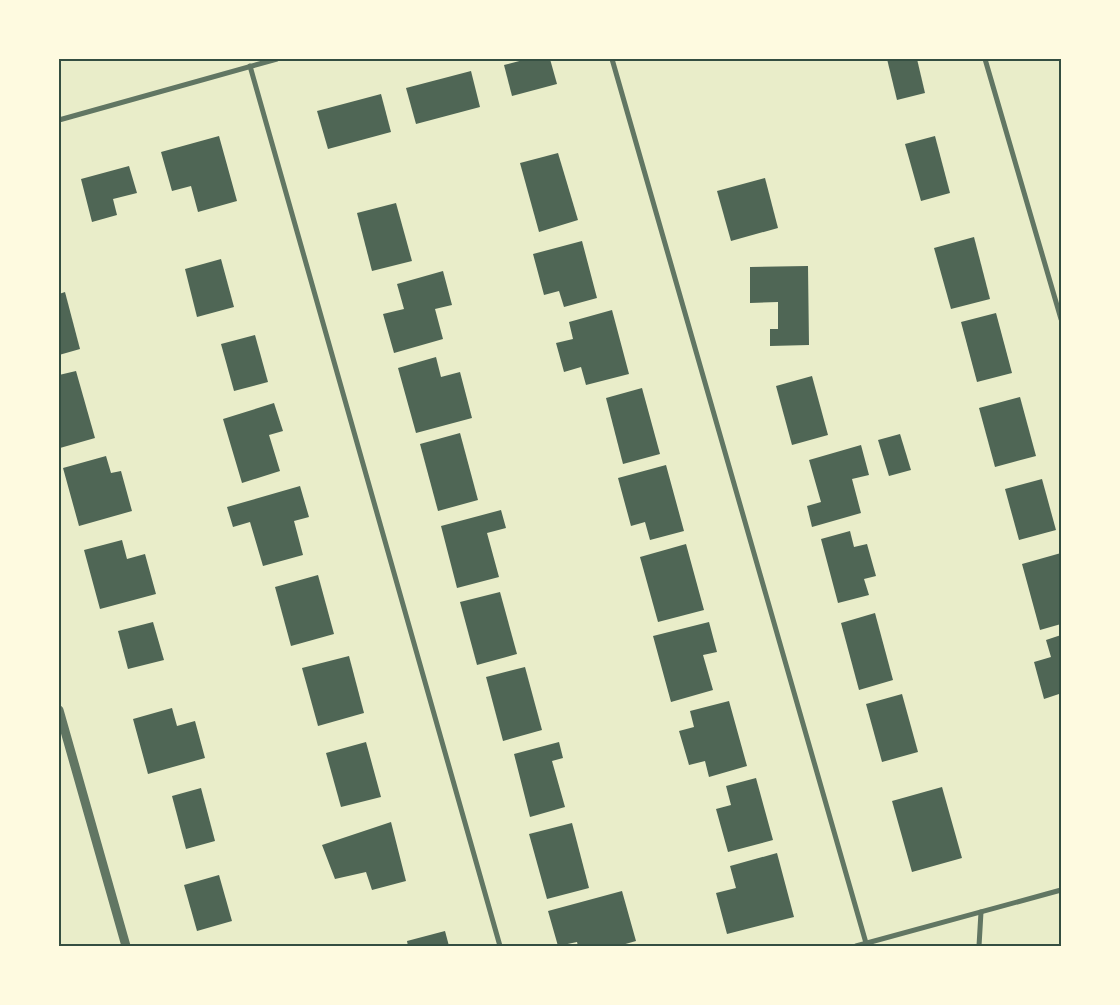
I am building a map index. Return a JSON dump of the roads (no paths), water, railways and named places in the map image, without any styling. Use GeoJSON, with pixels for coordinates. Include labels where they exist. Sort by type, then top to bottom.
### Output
{"type":"FeatureCollection","features":[{"type":"Feature","properties":{"kind":"street"},"geometry":{"type":"LineString","coordinates":[[59,120],[277,59]]}},
{"type":"Feature","properties":{"kind":"street"},"geometry":{"type":"LineString","coordinates":[[612,59],[866,943]]}},
{"type":"Feature","properties":{"kind":"street"},"geometry":{"type":"LineString","coordinates":[[985,59],[1061,319]]}},
{"type":"Feature","properties":{"kind":"street"},"geometry":{"type":"LineString","coordinates":[[250,66],[500,946]]}},
{"type":"Feature","properties":{"kind":"street"},"geometry":{"type":"LineString","coordinates":[[59,710],[126,946]]}},
{"type":"Feature","properties":{"kind":"street"},"geometry":{"type":"LineString","coordinates":[[856,946],[1061,890]]}},
{"type":"Feature","properties":{"kind":"street"},"geometry":{"type":"LineString","coordinates":[[979,946],[981,912]]}}]}
